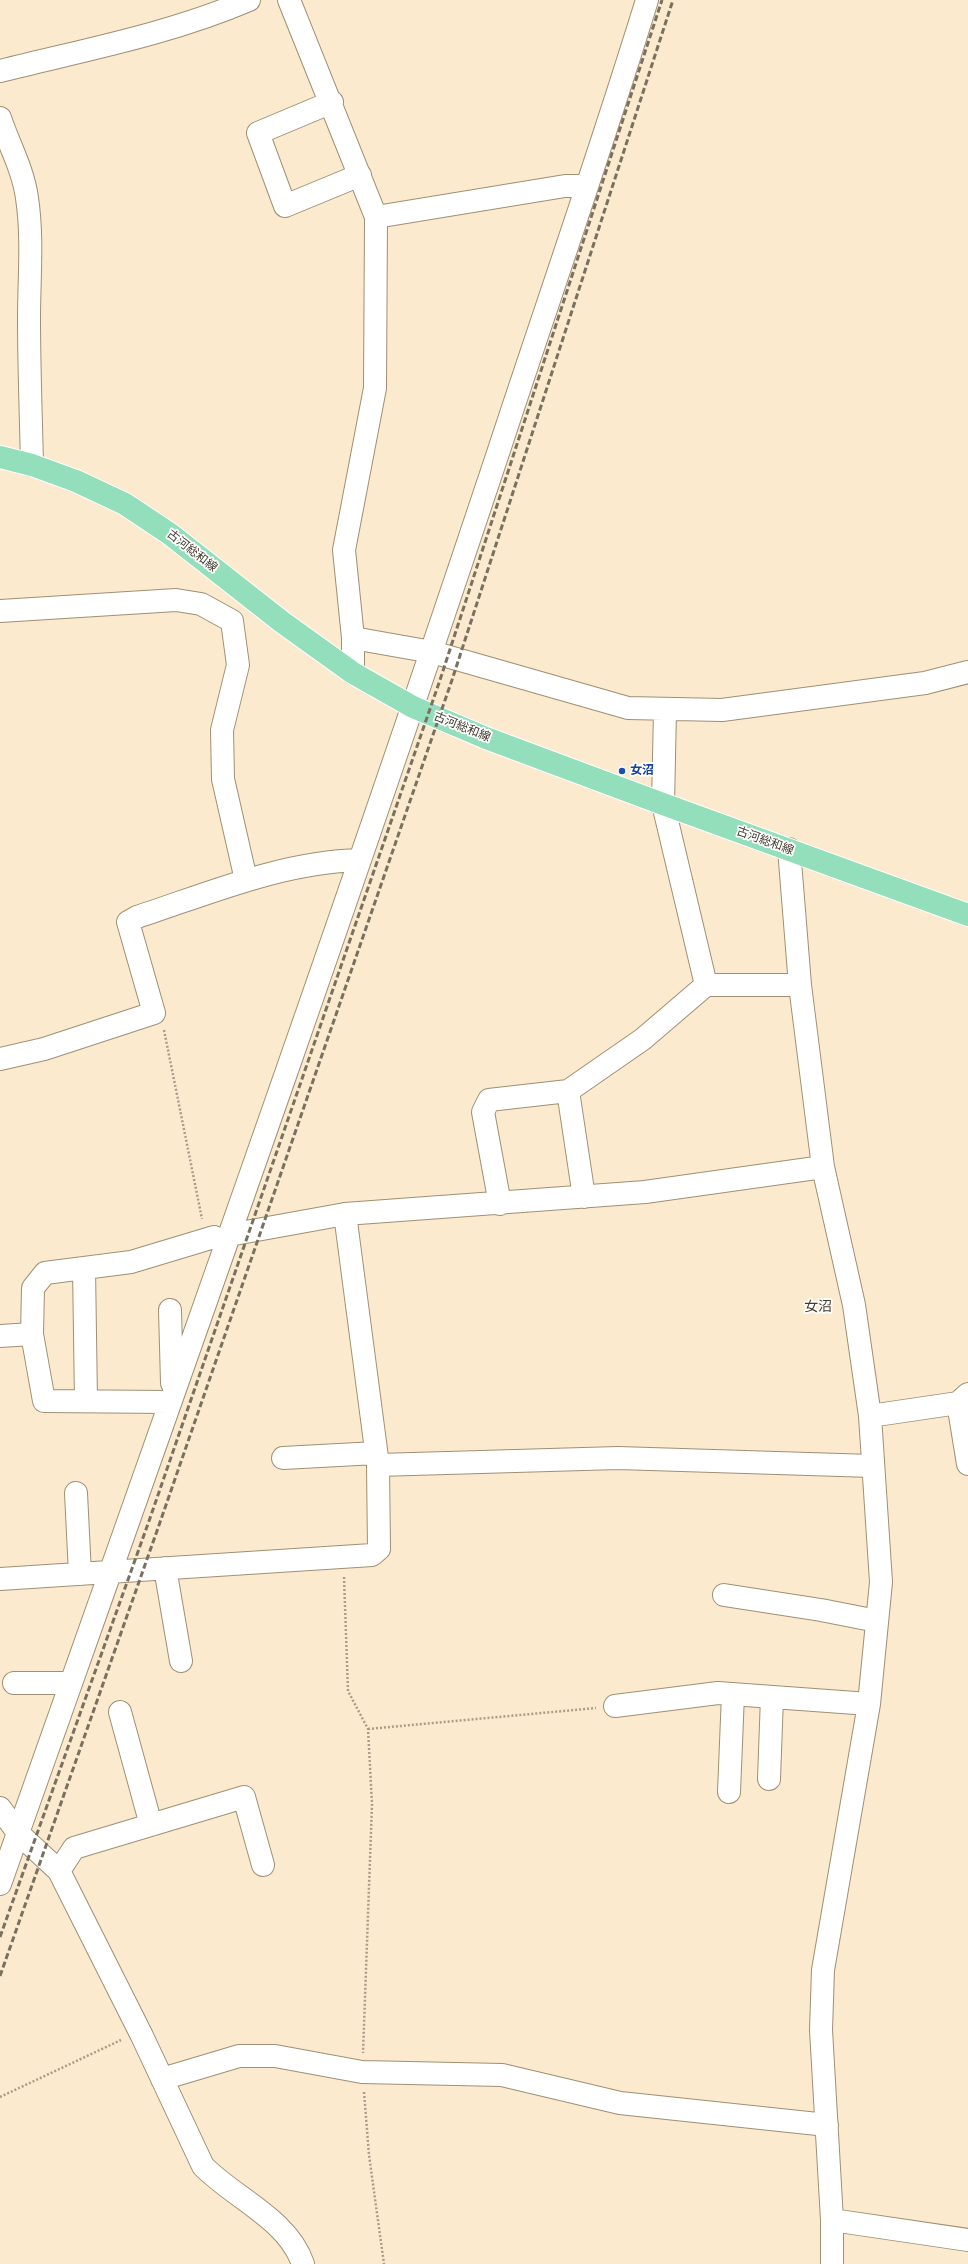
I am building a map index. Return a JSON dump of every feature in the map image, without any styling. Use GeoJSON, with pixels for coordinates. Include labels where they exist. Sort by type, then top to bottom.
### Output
{"type":"FeatureCollection","features":[{"type":"Feature","properties":{"kind":"main road","name":"古河総和線"},"geometry":{"type":"LineString","coordinates":[[0,457],[32,465],[76,481],[125,504],[170,534],[282,622],[353,672],[413,707],[486,738],[968,915]]}},
{"type":"Feature","properties":{"kind":"street"},"geometry":{"type":"LineString","coordinates":[[0,71],[142,38],[221,12],[249,0]]}},
{"type":"Feature","properties":{"kind":"street"},"geometry":{"type":"LineString","coordinates":[[289,0],[332,102],[376,217],[376,388],[344,550],[352,638],[353,672]]}},
{"type":"Feature","properties":{"kind":"street"},"geometry":{"type":"LineString","coordinates":[[0,1884],[171,1399],[222,1236],[360,860],[432,652],[586,186],[609,123],[647,0]]}},
{"type":"Feature","properties":{"kind":"street"},"geometry":{"type":"LineString","coordinates":[[332,102],[258,134],[285,206],[360,175]]}},
{"type":"Feature","properties":{"kind":"street"},"geometry":{"type":"LineString","coordinates":[[0,118],[6,137],[21,170],[27,198],[30,264],[29,320],[32,465]]}},
{"type":"Feature","properties":{"kind":"street"},"geometry":{"type":"LineString","coordinates":[[376,217],[565,186],[586,186]]}},
{"type":"Feature","properties":{"kind":"street"},"geometry":{"type":"LineString","coordinates":[[0,611],[176,600],[201,604],[232,621],[238,665],[222,730],[223,779],[246,880]]}},
{"type":"Feature","properties":{"kind":"street"},"geometry":{"type":"LineString","coordinates":[[352,638],[432,652],[628,708],[665,710],[722,710],[925,683],[968,672]]}},
{"type":"Feature","properties":{"kind":"street"},"geometry":{"type":"LineString","coordinates":[[665,710],[663,804],[706,985]]}},
{"type":"Feature","properties":{"kind":"street"},"geometry":{"type":"LineString","coordinates":[[788,849],[800,985],[823,1167],[854,1305],[870,1416],[872,1466],[881,1582],[868,1704],[823,1970],[821,2030],[832,2220],[832,2264]]}},
{"type":"Feature","properties":{"kind":"street"},"geometry":{"type":"LineString","coordinates":[[0,1059],[44,1049],[154,1013],[128,922],[137,916],[246,880],[316,864],[360,860]]}},
{"type":"Feature","properties":{"kind":"street"},"geometry":{"type":"LineString","coordinates":[[500,1204],[484,1112],[489,1100],[568,1091],[643,1039],[706,985],[800,985]]}},
{"type":"Feature","properties":{"kind":"street"},"geometry":{"type":"LineString","coordinates":[[568,1091],[584,1197]]}},
{"type":"Feature","properties":{"kind":"street"},"geometry":{"type":"LineString","coordinates":[[171,1399],[86,1402],[44,1401],[32,1334],[33,1288],[45,1273],[132,1262],[222,1236],[346,1214],[500,1204],[645,1192],[823,1167]]}},
{"type":"Feature","properties":{"kind":"street"},"geometry":{"type":"LineString","coordinates":[[0,1579],[372,1555],[378,1549],[377,1459],[346,1214]]}},
{"type":"Feature","properties":{"kind":"street"},"geometry":{"type":"LineString","coordinates":[[84,1268],[86,1402]]}},
{"type":"Feature","properties":{"kind":"street"},"geometry":{"type":"LineString","coordinates":[[170,1310],[171,1399]]}},
{"type":"Feature","properties":{"kind":"street"},"geometry":{"type":"LineString","coordinates":[[0,1336],[32,1334]]}},
{"type":"Feature","properties":{"kind":"street"},"geometry":{"type":"LineString","coordinates":[[870,1416],[963,1399],[968,1464]]}},
{"type":"Feature","properties":{"kind":"street"},"geometry":{"type":"LineString","coordinates":[[283,1458],[618,1458],[872,1466]]}},
{"type":"Feature","properties":{"kind":"street"},"geometry":{"type":"LineString","coordinates":[[76,1493],[80,1574]]}},
{"type":"Feature","properties":{"kind":"street"},"geometry":{"type":"LineString","coordinates":[[165,1568],[181,1661]]}},
{"type":"Feature","properties":{"kind":"street"},"geometry":{"type":"LineString","coordinates":[[724,1595],[821,1610],[877,1621]]}},
{"type":"Feature","properties":{"kind":"street"},"geometry":{"type":"LineString","coordinates":[[14,1683],[71,1682]]}},
{"type":"Feature","properties":{"kind":"street"},"geometry":{"type":"LineString","coordinates":[[615,1706],[718,1693],[868,1704]]}},
{"type":"Feature","properties":{"kind":"street"},"geometry":{"type":"LineString","coordinates":[[730,1792],[732,1694]]}},
{"type":"Feature","properties":{"kind":"street"},"geometry":{"type":"LineString","coordinates":[[769,1779],[772,1697]]}},
{"type":"Feature","properties":{"kind":"street"},"geometry":{"type":"LineString","coordinates":[[120,1712],[151,1825]]}},
{"type":"Feature","properties":{"kind":"street"},"geometry":{"type":"LineString","coordinates":[[59,1871],[74,1848],[244,1797],[263,1865]]}},
{"type":"Feature","properties":{"kind":"street"},"geometry":{"type":"LineString","coordinates":[[0,1808],[18,1833],[59,1871],[140,2032],[203,2166],[214,2177],[282,2230],[300,2253],[303,2264]]}},
{"type":"Feature","properties":{"kind":"street"},"geometry":{"type":"LineString","coordinates":[[162,2079],[239,2056],[275,2056],[362,2072],[502,2075],[620,2103],[827,2125]]}},
{"type":"Feature","properties":{"kind":"street"},"geometry":{"type":"LineString","coordinates":[[832,2220],[968,2240]]}},
{"type":"Feature","properties":{"kind":"path"},"geometry":{"type":"LineString","coordinates":[[154,1013],[160,1018],[163,1027],[204,1227],[210,1236],[222,1236]]}},
{"type":"Feature","properties":{"kind":"path"},"geometry":{"type":"LineString","coordinates":[[343,1556],[348,1691],[368,1729],[372,1804],[362,2072],[369,2155],[384,2264]]}},
{"type":"Feature","properties":{"kind":"path"},"geometry":{"type":"LineString","coordinates":[[368,1729],[615,1706]]}},
{"type":"Feature","properties":{"kind":"path"},"geometry":{"type":"LineString","coordinates":[[0,2097],[140,2032]]}},
{"type":"Feature","properties":{"kind":"railway"},"geometry":{"type":"LineString","coordinates":[[0,1937],[149,1521],[440,680],[662,0]]}},
{"type":"Feature","properties":{"kind":"railway"},"geometry":{"type":"LineString","coordinates":[[0,1976],[158,1528],[452,680],[673,0]]}},
{"type":"Feature","properties":{"kind":"place","name":"女沼"},"geometry":{"type":"Point","coordinates":[622,771]}},
{"type":"Feature","properties":{"kind":"district","name":"女沼"},"geometry":{"type":"Point","coordinates":[818,1307]}}]}
